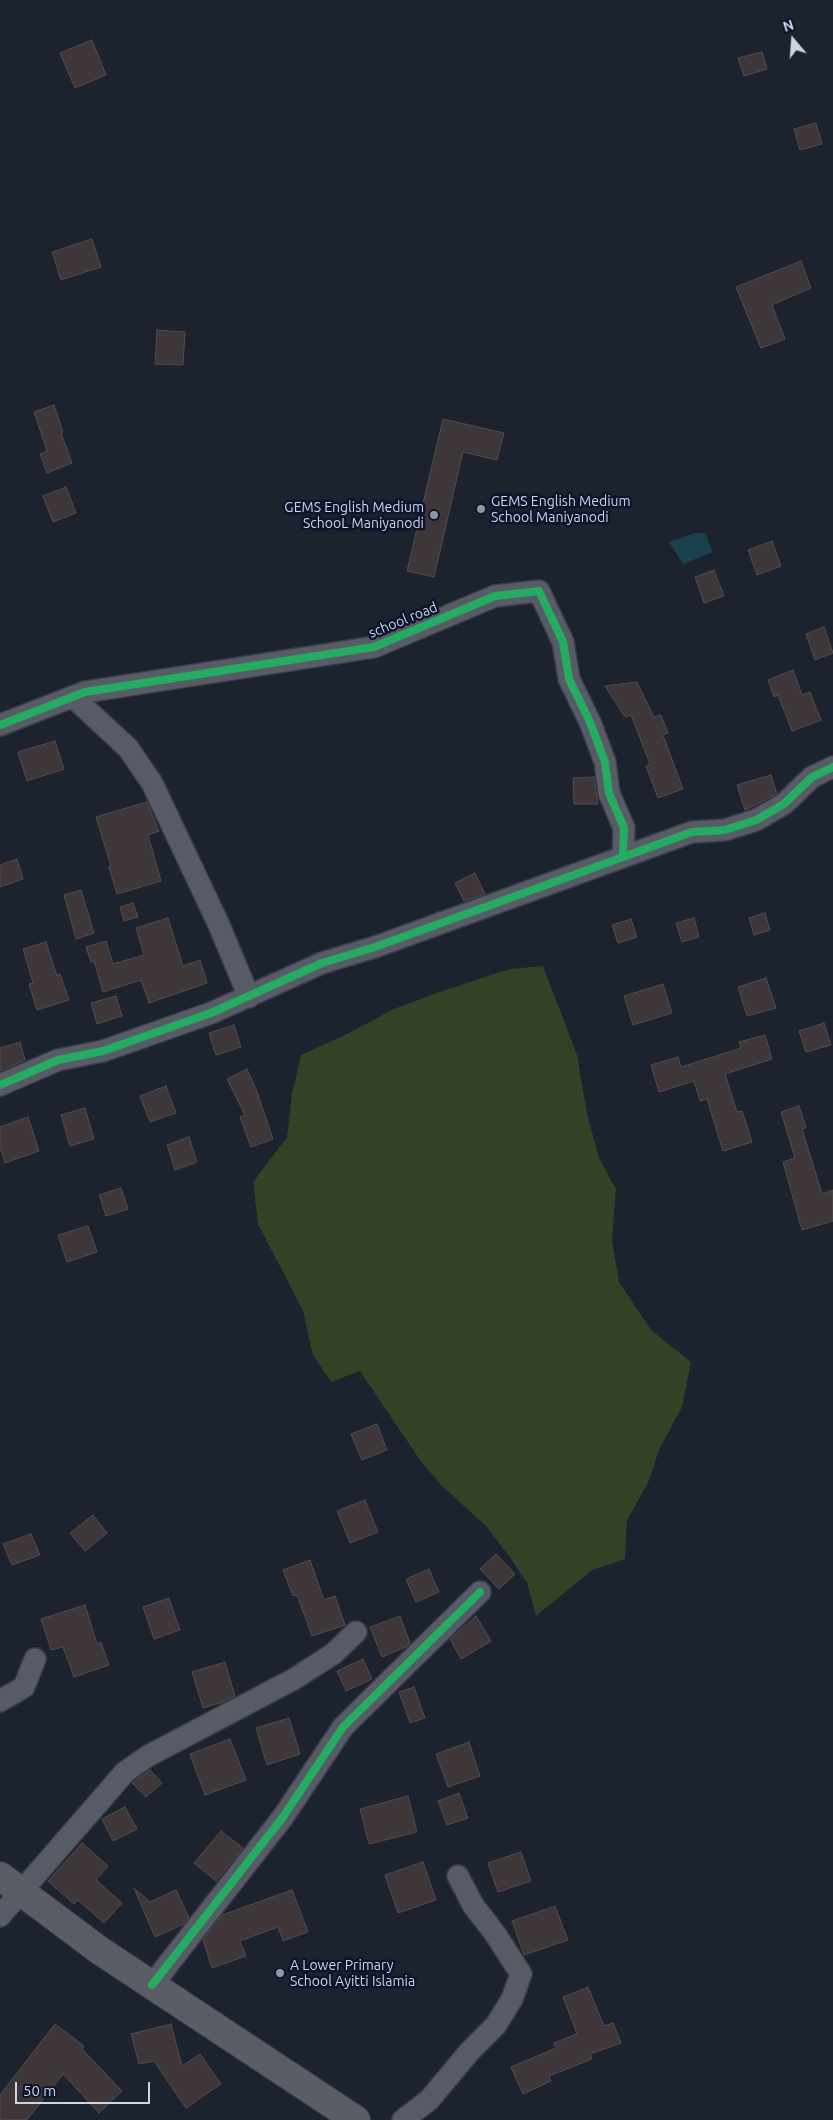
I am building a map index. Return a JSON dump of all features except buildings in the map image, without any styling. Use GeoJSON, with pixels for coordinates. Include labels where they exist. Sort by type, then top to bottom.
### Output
{"type":"FeatureCollection","features":[{"type":"Feature","properties":{"kind":"main road"},"geometry":{"type":"LineString","coordinates":[[10,1884],[99,1950],[356,2120]]}},
{"type":"Feature","properties":{"kind":"street","name":"school road"},"geometry":{"type":"LineString","coordinates":[[0,725],[95,690],[374,647],[495,596],[538,591],[563,642],[569,679],[590,722],[605,762],[609,793],[624,828],[624,856]]}},
{"type":"Feature","properties":{"kind":"street"},"geometry":{"type":"LineString","coordinates":[[73,697],[128,748],[152,783],[219,925],[249,997]]}},
{"type":"Feature","properties":{"kind":"street"},"geometry":{"type":"LineString","coordinates":[[0,1085],[58,1060],[103,1051],[211,1013],[322,963],[374,947],[692,832],[726,830],[756,820],[784,804],[812,777],[833,767]]}},
{"type":"Feature","properties":{"kind":"street"},"geometry":{"type":"LineString","coordinates":[[152,1985],[283,1817],[343,1728],[480,1592]]}},
{"type":"Feature","properties":{"kind":"street"},"geometry":{"type":"LineString","coordinates":[[0,1916],[10,1884],[125,1772],[148,1756],[294,1679],[334,1654],[356,1632]]}},
{"type":"Feature","properties":{"kind":"street"},"geometry":{"type":"LineString","coordinates":[[0,1701],[24,1687],[36,1659]]}},
{"type":"Feature","properties":{"kind":"street"},"geometry":{"type":"LineString","coordinates":[[403,2120],[429,2100],[470,2051],[496,2026],[512,1999],[521,1974],[496,1935],[472,1905],[458,1876]]}},
{"type":"Feature","properties":{"kind":"green space"},"geometry":{"type":"Polygon","coordinates":[[[543,966],[577,1055],[587,1114],[599,1158],[616,1189],[612,1240],[619,1282],[651,1330],[691,1362],[682,1407],[659,1450],[648,1483],[627,1520],[625,1559],[592,1570],[536,1616],[527,1583],[509,1556],[486,1526],[441,1485],[420,1460],[360,1371],[331,1382],[313,1355],[303,1311],[258,1224],[253,1182],[287,1137],[292,1094],[301,1055],[345,1035],[394,1009],[445,990],[510,969],[543,966]]]}},
{"type":"Feature","properties":{"kind":"water"},"geometry":{"type":"Polygon","coordinates":[[[695,533],[705,533],[713,552],[683,564],[669,542],[695,533]]]}},
{"type":"Feature","properties":{"kind":"cycle path"},"geometry":{"type":"LineString","coordinates":[[0,725],[85,692],[374,647],[495,596],[539,591],[563,642],[569,679],[590,722],[605,762],[609,793],[624,828],[623,856]]}},
{"type":"Feature","properties":{"kind":"cycle path"},"geometry":{"type":"LineString","coordinates":[[0,1085],[58,1060],[103,1051],[211,1013],[322,963],[375,947],[692,832],[725,830],[756,820],[784,804],[812,777],[833,767]]}},
{"type":"Feature","properties":{"kind":"cycle path"},"geometry":{"type":"LineString","coordinates":[[152,1985],[283,1817],[343,1727],[480,1592]]}},
{"type":"Feature","properties":{"kind":"place","name":"GEMS English Medium School Maniyanodi"},"geometry":{"type":"Point","coordinates":[481,509]}},
{"type":"Feature","properties":{"kind":"place","name":"GEMS English Medium SchooL Maniyanodi"},"geometry":{"type":"Point","coordinates":[434,515]}},
{"type":"Feature","properties":{"kind":"place","name":"A Lower Primary School Ayitti Islamia"},"geometry":{"type":"Point","coordinates":[280,1973]}}]}
